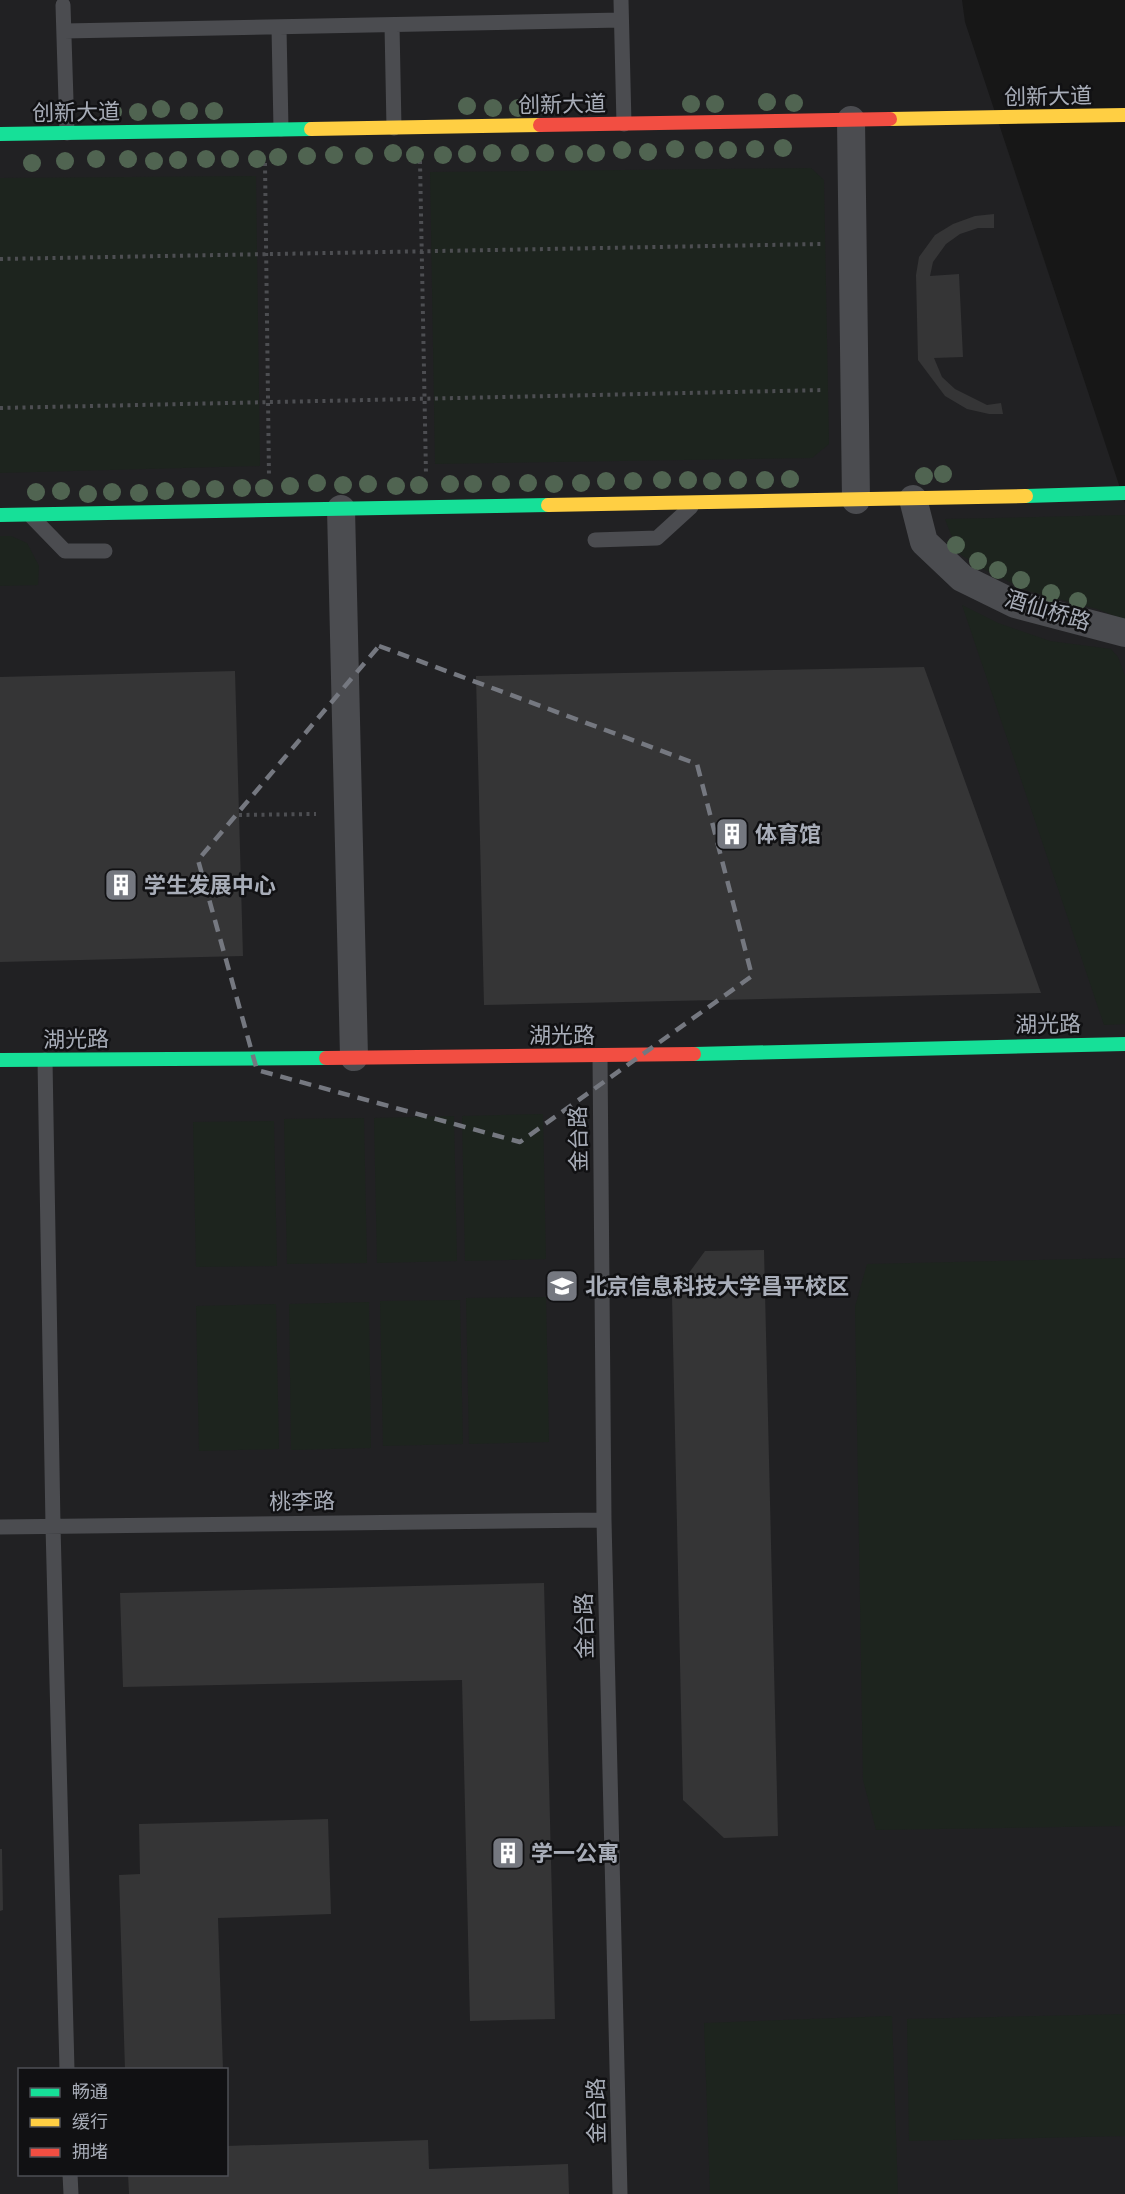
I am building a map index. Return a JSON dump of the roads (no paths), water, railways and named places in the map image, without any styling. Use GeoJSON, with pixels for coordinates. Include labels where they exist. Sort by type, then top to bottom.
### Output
{"type":"FeatureCollection","features":[{"type":"Feature","properties":{"kind":"street","name":"创新大道"},"geometry":{"type":"LineString","coordinates":[[0,134],[1125,115]]}},
{"type":"Feature","properties":{"kind":"street"},"geometry":{"type":"LineString","coordinates":[[851,120],[856,500]]}},
{"type":"Feature","properties":{"kind":"street"},"geometry":{"type":"LineString","coordinates":[[0,515],[913,499],[1125,493]]}},
{"type":"Feature","properties":{"kind":"street","name":"酒仙桥路"},"geometry":{"type":"LineString","coordinates":[[913,499],[924,542],[962,578],[1015,604],[1125,633]]}},
{"type":"Feature","properties":{"kind":"street"},"geometry":{"type":"LineString","coordinates":[[341,509],[354,1057]]}},
{"type":"Feature","properties":{"kind":"street","name":"湖光路"},"geometry":{"type":"LineString","coordinates":[[0,1060],[600,1056],[1125,1044]]}},
{"type":"Feature","properties":{"kind":"lane"},"geometry":{"type":"LineString","coordinates":[[621,0],[624,124]]}},
{"type":"Feature","properties":{"kind":"lane"},"geometry":{"type":"LineString","coordinates":[[63,5],[67,133]]}},
{"type":"Feature","properties":{"kind":"lane"},"geometry":{"type":"LineString","coordinates":[[64,31],[621,20]]}},
{"type":"Feature","properties":{"kind":"lane"},"geometry":{"type":"LineString","coordinates":[[392,25],[394,128]]}},
{"type":"Feature","properties":{"kind":"lane"},"geometry":{"type":"LineString","coordinates":[[279,28],[281,129]]}},
{"type":"Feature","properties":{"kind":"lane"},"geometry":{"type":"LineString","coordinates":[[595,540],[657,538],[696,503]]}},
{"type":"Feature","properties":{"kind":"lane"},"geometry":{"type":"LineString","coordinates":[[30,514],[65,551],[105,551]]}},
{"type":"Feature","properties":{"kind":"lane","name":"金台路"},"geometry":{"type":"LineString","coordinates":[[600,1056],[604,1520],[620,2194]]}},
{"type":"Feature","properties":{"kind":"lane"},"geometry":{"type":"LineString","coordinates":[[45,1060],[53,1526],[67,2068]]}},
{"type":"Feature","properties":{"kind":"lane","name":"桃李路"},"geometry":{"type":"LineString","coordinates":[[0,1527],[604,1520]]}},
{"type":"Feature","properties":{"kind":"lane"},"geometry":{"type":"LineString","coordinates":[[70,2176],[71,2194]]}},
{"type":"Feature","properties":{"kind":"place","name":"体育馆"},"geometry":{"type":"Point","coordinates":[732,834]}},
{"type":"Feature","properties":{"kind":"place","name":"学生发展中心"},"geometry":{"type":"Point","coordinates":[121,885]}},
{"type":"Feature","properties":{"kind":"place","name":"北京信息科技大学昌平校区"},"geometry":{"type":"Point","coordinates":[562,1286]}},
{"type":"Feature","properties":{"kind":"place","name":"学一公寓"},"geometry":{"type":"Point","coordinates":[508,1853]}}]}
